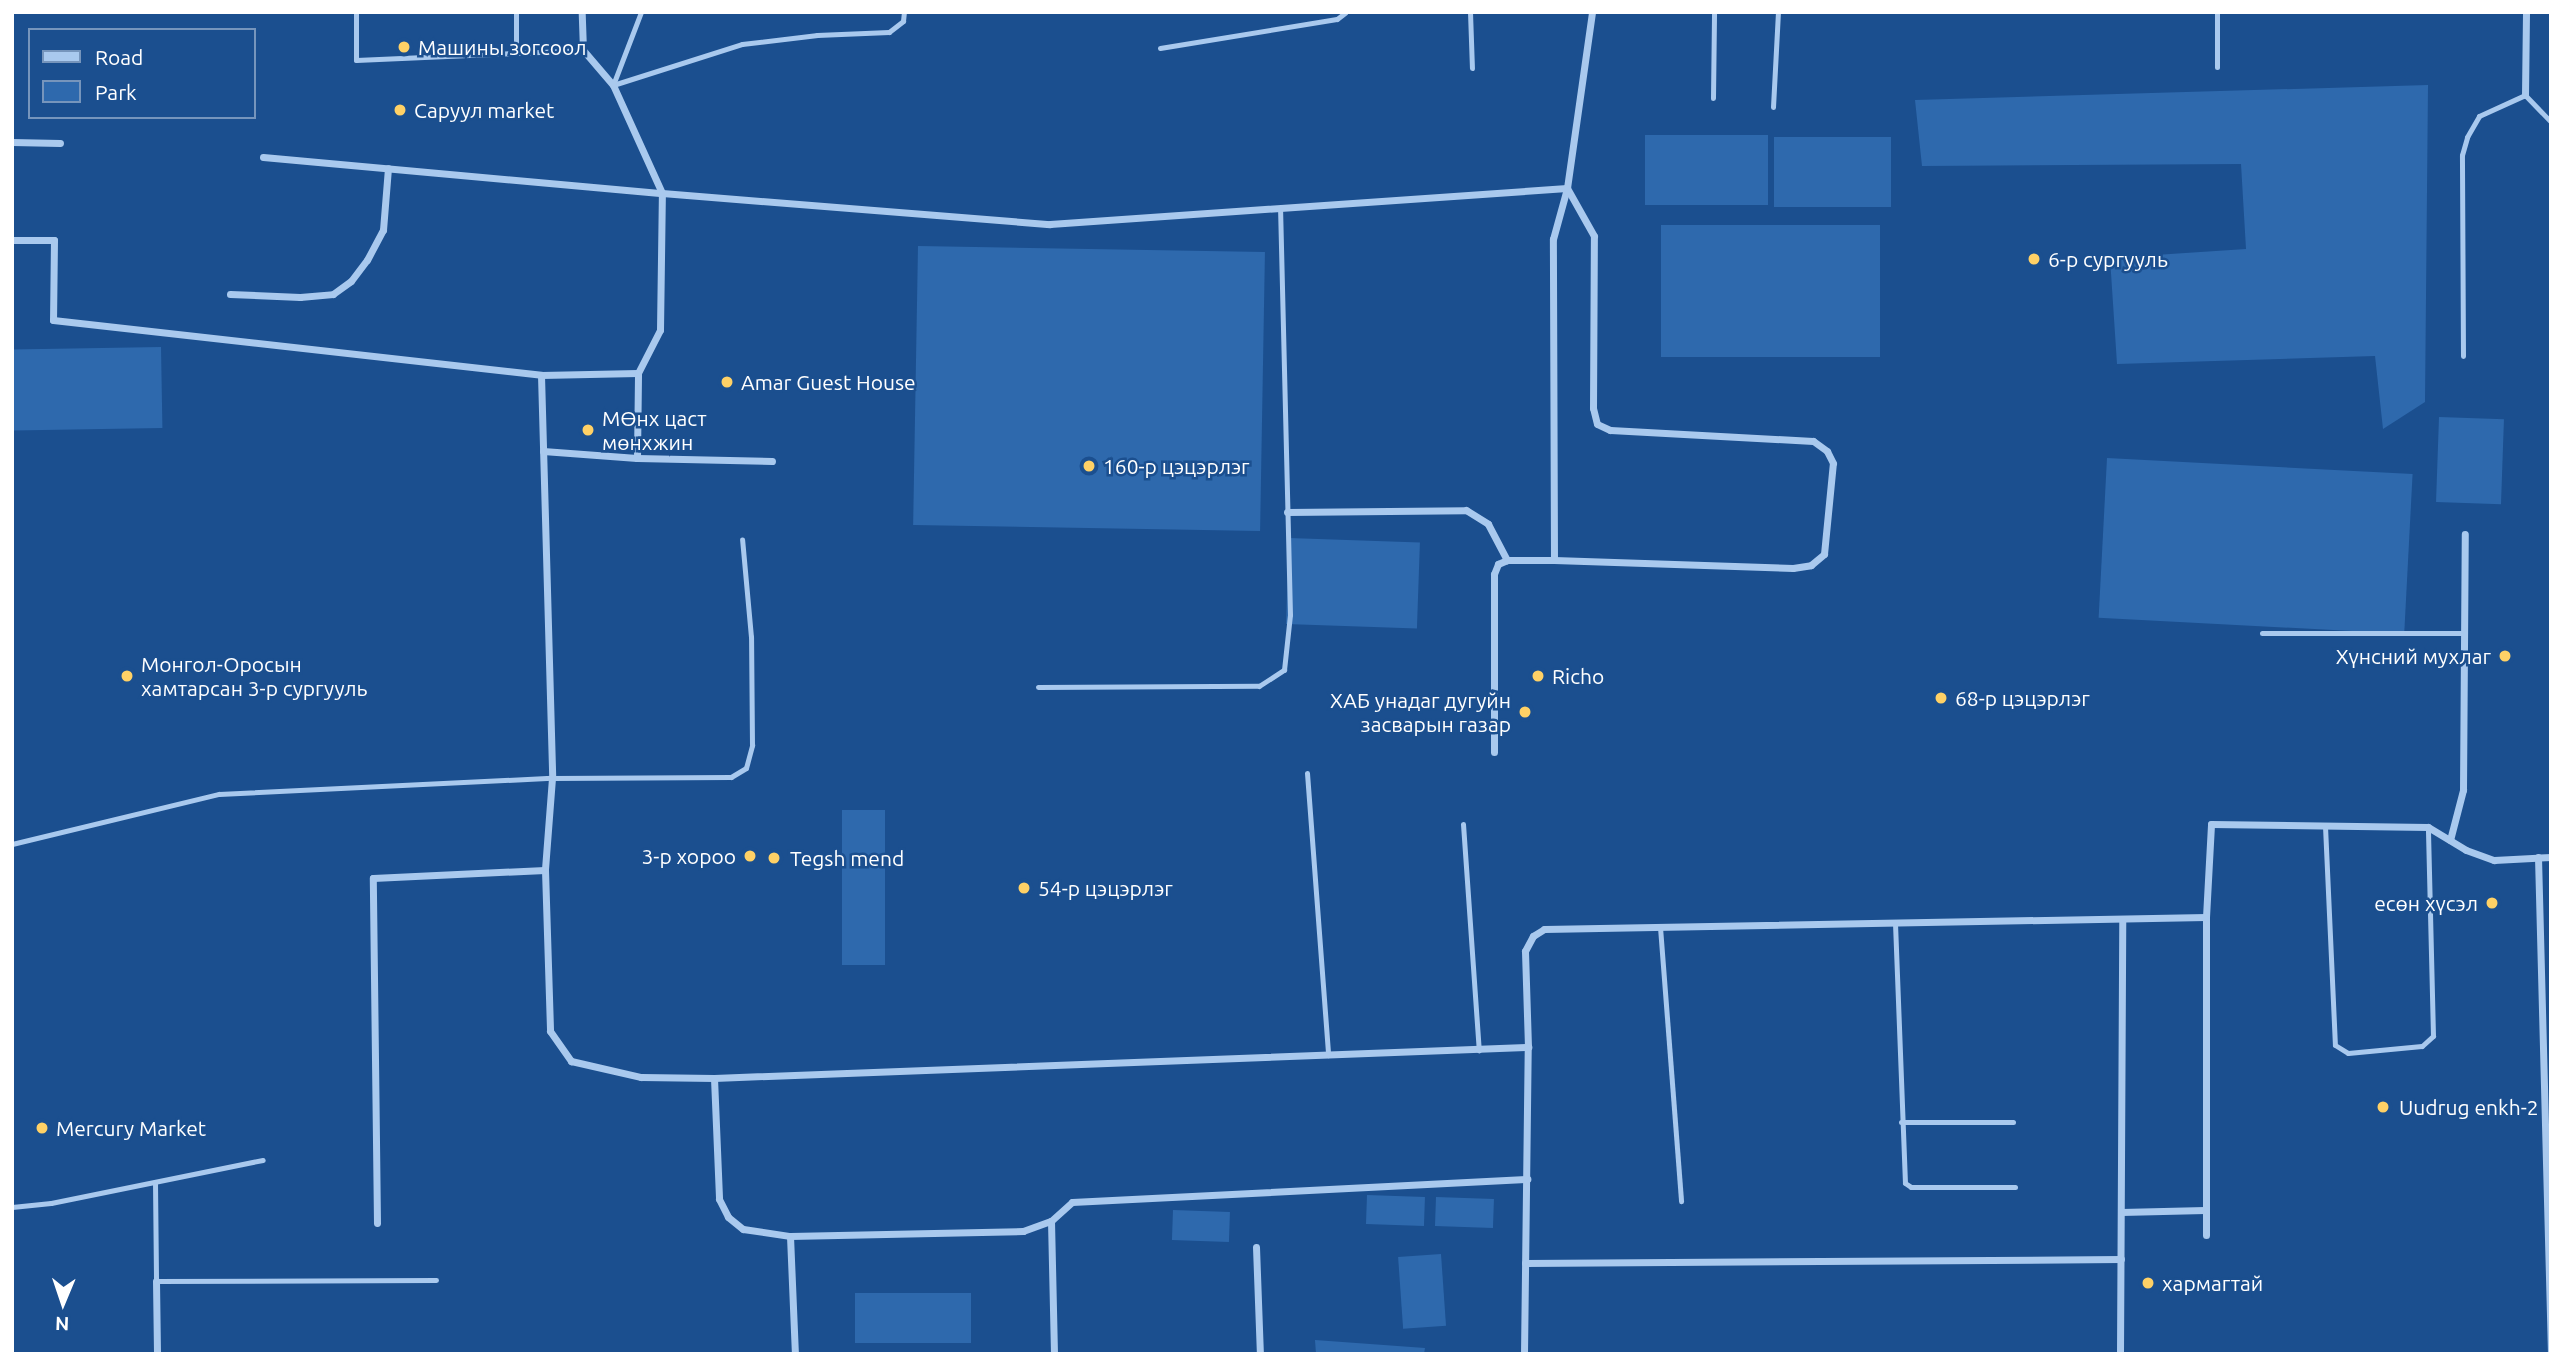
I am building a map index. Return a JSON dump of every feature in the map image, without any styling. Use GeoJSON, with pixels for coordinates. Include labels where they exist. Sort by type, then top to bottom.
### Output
{"type":"FeatureCollection","features":[{"type":"Feature","properties":{"kind":"street"},"geometry":{"type":"LineString","coordinates":[[582,12],[583,50],[613,85],[662,193],[660,330],[638,373],[637,458]]}},
{"type":"Feature","properties":{"kind":"street"},"geometry":{"type":"LineString","coordinates":[[1554,560],[1553,239],[1567,188],[1592,12]]}},
{"type":"Feature","properties":{"kind":"street"},"geometry":{"type":"LineString","coordinates":[[2525,95],[2526,12]]}},
{"type":"Feature","properties":{"kind":"street"},"geometry":{"type":"LineString","coordinates":[[12,142],[60,143]]}},
{"type":"Feature","properties":{"kind":"street"},"geometry":{"type":"LineString","coordinates":[[262,157],[1050,224],[1567,188]]}},
{"type":"Feature","properties":{"kind":"street"},"geometry":{"type":"LineString","coordinates":[[230,294],[300,297],[333,294],[351,281],[367,260],[383,230],[388,168]]}},
{"type":"Feature","properties":{"kind":"street"},"geometry":{"type":"LineString","coordinates":[[1494,752],[1494,574],[1498,564],[1507,560],[1554,560],[1793,568],[1811,565],[1824,554],[1833,463],[1827,451],[1813,442],[1610,430],[1597,424],[1593,408],[1594,236],[1567,188]]}},
{"type":"Feature","properties":{"kind":"street"},"geometry":{"type":"LineString","coordinates":[[12,240],[54,240],[53,320],[541,375],[638,373]]}},
{"type":"Feature","properties":{"kind":"street"},"geometry":{"type":"LineString","coordinates":[[541,375],[552,778],[545,870],[550,1031],[571,1061],[641,1077],[714,1078],[1528,1047]]}},
{"type":"Feature","properties":{"kind":"street"},"geometry":{"type":"LineString","coordinates":[[543,451],[637,458],[772,461]]}},
{"type":"Feature","properties":{"kind":"street"},"geometry":{"type":"LineString","coordinates":[[1287,512],[1466,510],[1488,524],[1507,560]]}},
{"type":"Feature","properties":{"kind":"street"},"geometry":{"type":"LineString","coordinates":[[2450,840],[2463,790],[2465,534]]}},
{"type":"Feature","properties":{"kind":"street"},"geometry":{"type":"LineString","coordinates":[[2206,1235],[2206,917],[2211,824],[2428,827],[2494,860],[2551,856]]}},
{"type":"Feature","properties":{"kind":"street"},"geometry":{"type":"LineString","coordinates":[[2538,857],[2551,1354]]}},
{"type":"Feature","properties":{"kind":"street"},"geometry":{"type":"LineString","coordinates":[[377,1223],[373,878],[545,870]]}},
{"type":"Feature","properties":{"kind":"street"},"geometry":{"type":"LineString","coordinates":[[1524,1354],[1528,1047],[1525,951],[1533,936],[1544,929],[2206,917]]}},
{"type":"Feature","properties":{"kind":"street"},"geometry":{"type":"LineString","coordinates":[[2120,1354],[2122,919]]}},
{"type":"Feature","properties":{"kind":"street"},"geometry":{"type":"LineString","coordinates":[[714,1078],[719,1199],[723,1208],[728,1217],[743,1229],[790,1236],[1023,1231],[1051,1221],[1072,1202],[1527,1179]]}},
{"type":"Feature","properties":{"kind":"street"},"geometry":{"type":"LineString","coordinates":[[2121,1212],[2205,1210]]}},
{"type":"Feature","properties":{"kind":"street"},"geometry":{"type":"LineString","coordinates":[[1051,1221],[1054,1354]]}},
{"type":"Feature","properties":{"kind":"street"},"geometry":{"type":"LineString","coordinates":[[790,1236],[795,1354]]}},
{"type":"Feature","properties":{"kind":"street"},"geometry":{"type":"LineString","coordinates":[[1256,1247],[1260,1354]]}},
{"type":"Feature","properties":{"kind":"street"},"geometry":{"type":"LineString","coordinates":[[1525,1263],[2121,1259]]}},
{"type":"Feature","properties":{"kind":"street"},"geometry":{"type":"LineString","coordinates":[[156,1281],[157,1354]]}},
{"type":"Feature","properties":{"kind":"lane"},"geometry":{"type":"LineString","coordinates":[[356,12],[356,61],[516,51],[583,50]]}},
{"type":"Feature","properties":{"kind":"lane"},"geometry":{"type":"LineString","coordinates":[[516,12],[516,51]]}},
{"type":"Feature","properties":{"kind":"lane"},"geometry":{"type":"LineString","coordinates":[[613,85],[641,12]]}},
{"type":"Feature","properties":{"kind":"lane"},"geometry":{"type":"LineString","coordinates":[[613,85],[742,44],[817,35],[889,32],[902,21],[904,12]]}},
{"type":"Feature","properties":{"kind":"lane"},"geometry":{"type":"LineString","coordinates":[[1160,48],[1336,19],[1346,12]]}},
{"type":"Feature","properties":{"kind":"lane"},"geometry":{"type":"LineString","coordinates":[[1470,12],[1472,68]]}},
{"type":"Feature","properties":{"kind":"lane"},"geometry":{"type":"LineString","coordinates":[[1713,98],[1714,12]]}},
{"type":"Feature","properties":{"kind":"lane"},"geometry":{"type":"LineString","coordinates":[[1773,107],[1778,12]]}},
{"type":"Feature","properties":{"kind":"lane"},"geometry":{"type":"LineString","coordinates":[[2217,12],[2217,67]]}},
{"type":"Feature","properties":{"kind":"lane"},"geometry":{"type":"LineString","coordinates":[[2463,356],[2462,155],[2467,137],[2479,116],[2525,95],[2551,122]]}},
{"type":"Feature","properties":{"kind":"lane"},"geometry":{"type":"LineString","coordinates":[[1038,687],[1259,686],[1284,670],[1290,615],[1280,208]]}},
{"type":"Feature","properties":{"kind":"lane"},"geometry":{"type":"LineString","coordinates":[[12,844],[219,794],[552,778],[731,777],[746,768],[752,745],[751,637],[742,539]]}},
{"type":"Feature","properties":{"kind":"lane"},"geometry":{"type":"LineString","coordinates":[[2262,633],[2465,633]]}},
{"type":"Feature","properties":{"kind":"lane"},"geometry":{"type":"LineString","coordinates":[[1307,773],[1328,1055]]}},
{"type":"Feature","properties":{"kind":"lane"},"geometry":{"type":"LineString","coordinates":[[1463,824],[1479,1049]]}},
{"type":"Feature","properties":{"kind":"lane"},"geometry":{"type":"LineString","coordinates":[[2325,825],[2335,1045],[2348,1053],[2422,1046],[2433,1036],[2428,827]]}},
{"type":"Feature","properties":{"kind":"lane"},"geometry":{"type":"LineString","coordinates":[[1895,923],[1902,1173],[1905,1183],[1911,1187],[2015,1187]]}},
{"type":"Feature","properties":{"kind":"lane"},"geometry":{"type":"LineString","coordinates":[[1660,927],[1681,1201]]}},
{"type":"Feature","properties":{"kind":"lane"},"geometry":{"type":"LineString","coordinates":[[1901,1122],[2013,1122]]}},
{"type":"Feature","properties":{"kind":"lane"},"geometry":{"type":"LineString","coordinates":[[12,1207],[51,1203],[263,1160]]}},
{"type":"Feature","properties":{"kind":"lane"},"geometry":{"type":"LineString","coordinates":[[155,1182],[156,1281],[436,1280]]}},
{"type":"Feature","properties":{"kind":"green space"},"geometry":{"type":"Polygon","coordinates":[[[2428,85],[2425,402],[2383,429],[2375,356],[2117,364],[2110,258],[2246,249],[2241,164],[1922,166],[1915,100],[2428,85]]]}},
{"type":"Feature","properties":{"kind":"green space"},"geometry":{"type":"Polygon","coordinates":[[[1645,135],[1768,135],[1768,205],[1645,205],[1645,135]]]}},
{"type":"Feature","properties":{"kind":"green space"},"geometry":{"type":"Polygon","coordinates":[[[1774,137],[1891,137],[1891,207],[1774,207],[1774,137]]]}},
{"type":"Feature","properties":{"kind":"green space"},"geometry":{"type":"Polygon","coordinates":[[[1661,225],[1880,225],[1880,357],[1661,357],[1661,225]]]}},
{"type":"Feature","properties":{"kind":"green space"},"geometry":{"type":"Polygon","coordinates":[[[918,246],[1265,252],[1260,531],[913,525],[918,246]]]}},
{"type":"Feature","properties":{"kind":"green space"},"geometry":{"type":"Polygon","coordinates":[[[161,347],[162,428],[13,431],[12,350],[161,347]]]}},
{"type":"Feature","properties":{"kind":"green space"},"geometry":{"type":"Polygon","coordinates":[[[2439,417],[2504,419],[2501,504],[2436,502],[2439,417]]]}},
{"type":"Feature","properties":{"kind":"green space"},"geometry":{"type":"Polygon","coordinates":[[[2107,458],[2413,474],[2404,634],[2099,618],[2107,458]]]}},
{"type":"Feature","properties":{"kind":"green space"},"geometry":{"type":"Polygon","coordinates":[[[1289,538],[1420,543],[1417,629],[1286,624],[1289,538]]]}},
{"type":"Feature","properties":{"kind":"green space"},"geometry":{"type":"Polygon","coordinates":[[[842,810],[885,810],[885,965],[842,965],[842,810]]]}},
{"type":"Feature","properties":{"kind":"green space"},"geometry":{"type":"Polygon","coordinates":[[[1367,1195],[1425,1197],[1424,1226],[1366,1224],[1367,1195]]]}},
{"type":"Feature","properties":{"kind":"green space"},"geometry":{"type":"Polygon","coordinates":[[[1436,1197],[1494,1199],[1493,1228],[1435,1226],[1436,1197]]]}},
{"type":"Feature","properties":{"kind":"green space"},"geometry":{"type":"Polygon","coordinates":[[[1173,1210],[1230,1212],[1229,1242],[1172,1240],[1173,1210]]]}},
{"type":"Feature","properties":{"kind":"green space"},"geometry":{"type":"Polygon","coordinates":[[[1441,1254],[1446,1326],[1403,1329],[1398,1257],[1441,1254]]]}},
{"type":"Feature","properties":{"kind":"green space"},"geometry":{"type":"Polygon","coordinates":[[[855,1293],[971,1293],[971,1343],[855,1343],[855,1293]]]}},
{"type":"Feature","properties":{"kind":"green space"},"geometry":{"type":"Polygon","coordinates":[[[1315,1340],[1425,1348],[1424,1354],[1316,1354],[1315,1340]]]}},
{"type":"Feature","properties":{"kind":"place","name":"Машины зогсоол"},"geometry":{"type":"Point","coordinates":[404,47]}},
{"type":"Feature","properties":{"kind":"place","name":"Саруул market"},"geometry":{"type":"Point","coordinates":[400,110]}},
{"type":"Feature","properties":{"kind":"place","name":"6-р сургууль"},"geometry":{"type":"Point","coordinates":[2034,259]}},
{"type":"Feature","properties":{"kind":"place","name":"Amar Guest House"},"geometry":{"type":"Point","coordinates":[727,382]}},
{"type":"Feature","properties":{"kind":"place","name":"МӨнх цаст мөнхжин"},"geometry":{"type":"Point","coordinates":[588,430]}},
{"type":"Feature","properties":{"kind":"place","name":"160-р цэцэрлэг"},"geometry":{"type":"Point","coordinates":[1089,466]}},
{"type":"Feature","properties":{"kind":"place","name":"Хүнсний мухлаг"},"geometry":{"type":"Point","coordinates":[2505,656]}},
{"type":"Feature","properties":{"kind":"place","name":"Монгол-Оросын хамтарсан 3-р сургууль"},"geometry":{"type":"Point","coordinates":[127,676]}},
{"type":"Feature","properties":{"kind":"place","name":"Richo"},"geometry":{"type":"Point","coordinates":[1538,676]}},
{"type":"Feature","properties":{"kind":"place","name":"68-р цэцэрлэг"},"geometry":{"type":"Point","coordinates":[1941,698]}},
{"type":"Feature","properties":{"kind":"place","name":"ХАБ унадаг дугуйн засварын газар"},"geometry":{"type":"Point","coordinates":[1525,712]}},
{"type":"Feature","properties":{"kind":"place","name":"3-р хороо"},"geometry":{"type":"Point","coordinates":[750,856]}},
{"type":"Feature","properties":{"kind":"place","name":"Tegsh mend"},"geometry":{"type":"Point","coordinates":[774,858]}},
{"type":"Feature","properties":{"kind":"place","name":"54-р цэцэрлэг"},"geometry":{"type":"Point","coordinates":[1024,888]}},
{"type":"Feature","properties":{"kind":"place","name":"есөн хүсэл"},"geometry":{"type":"Point","coordinates":[2492,903]}},
{"type":"Feature","properties":{"kind":"place","name":"Uudrug enkh-2"},"geometry":{"type":"Point","coordinates":[2383,1107]}},
{"type":"Feature","properties":{"kind":"place","name":"Mercury Market"},"geometry":{"type":"Point","coordinates":[42,1128]}},
{"type":"Feature","properties":{"kind":"place","name":"хармагтай"},"geometry":{"type":"Point","coordinates":[2148,1283]}}]}
